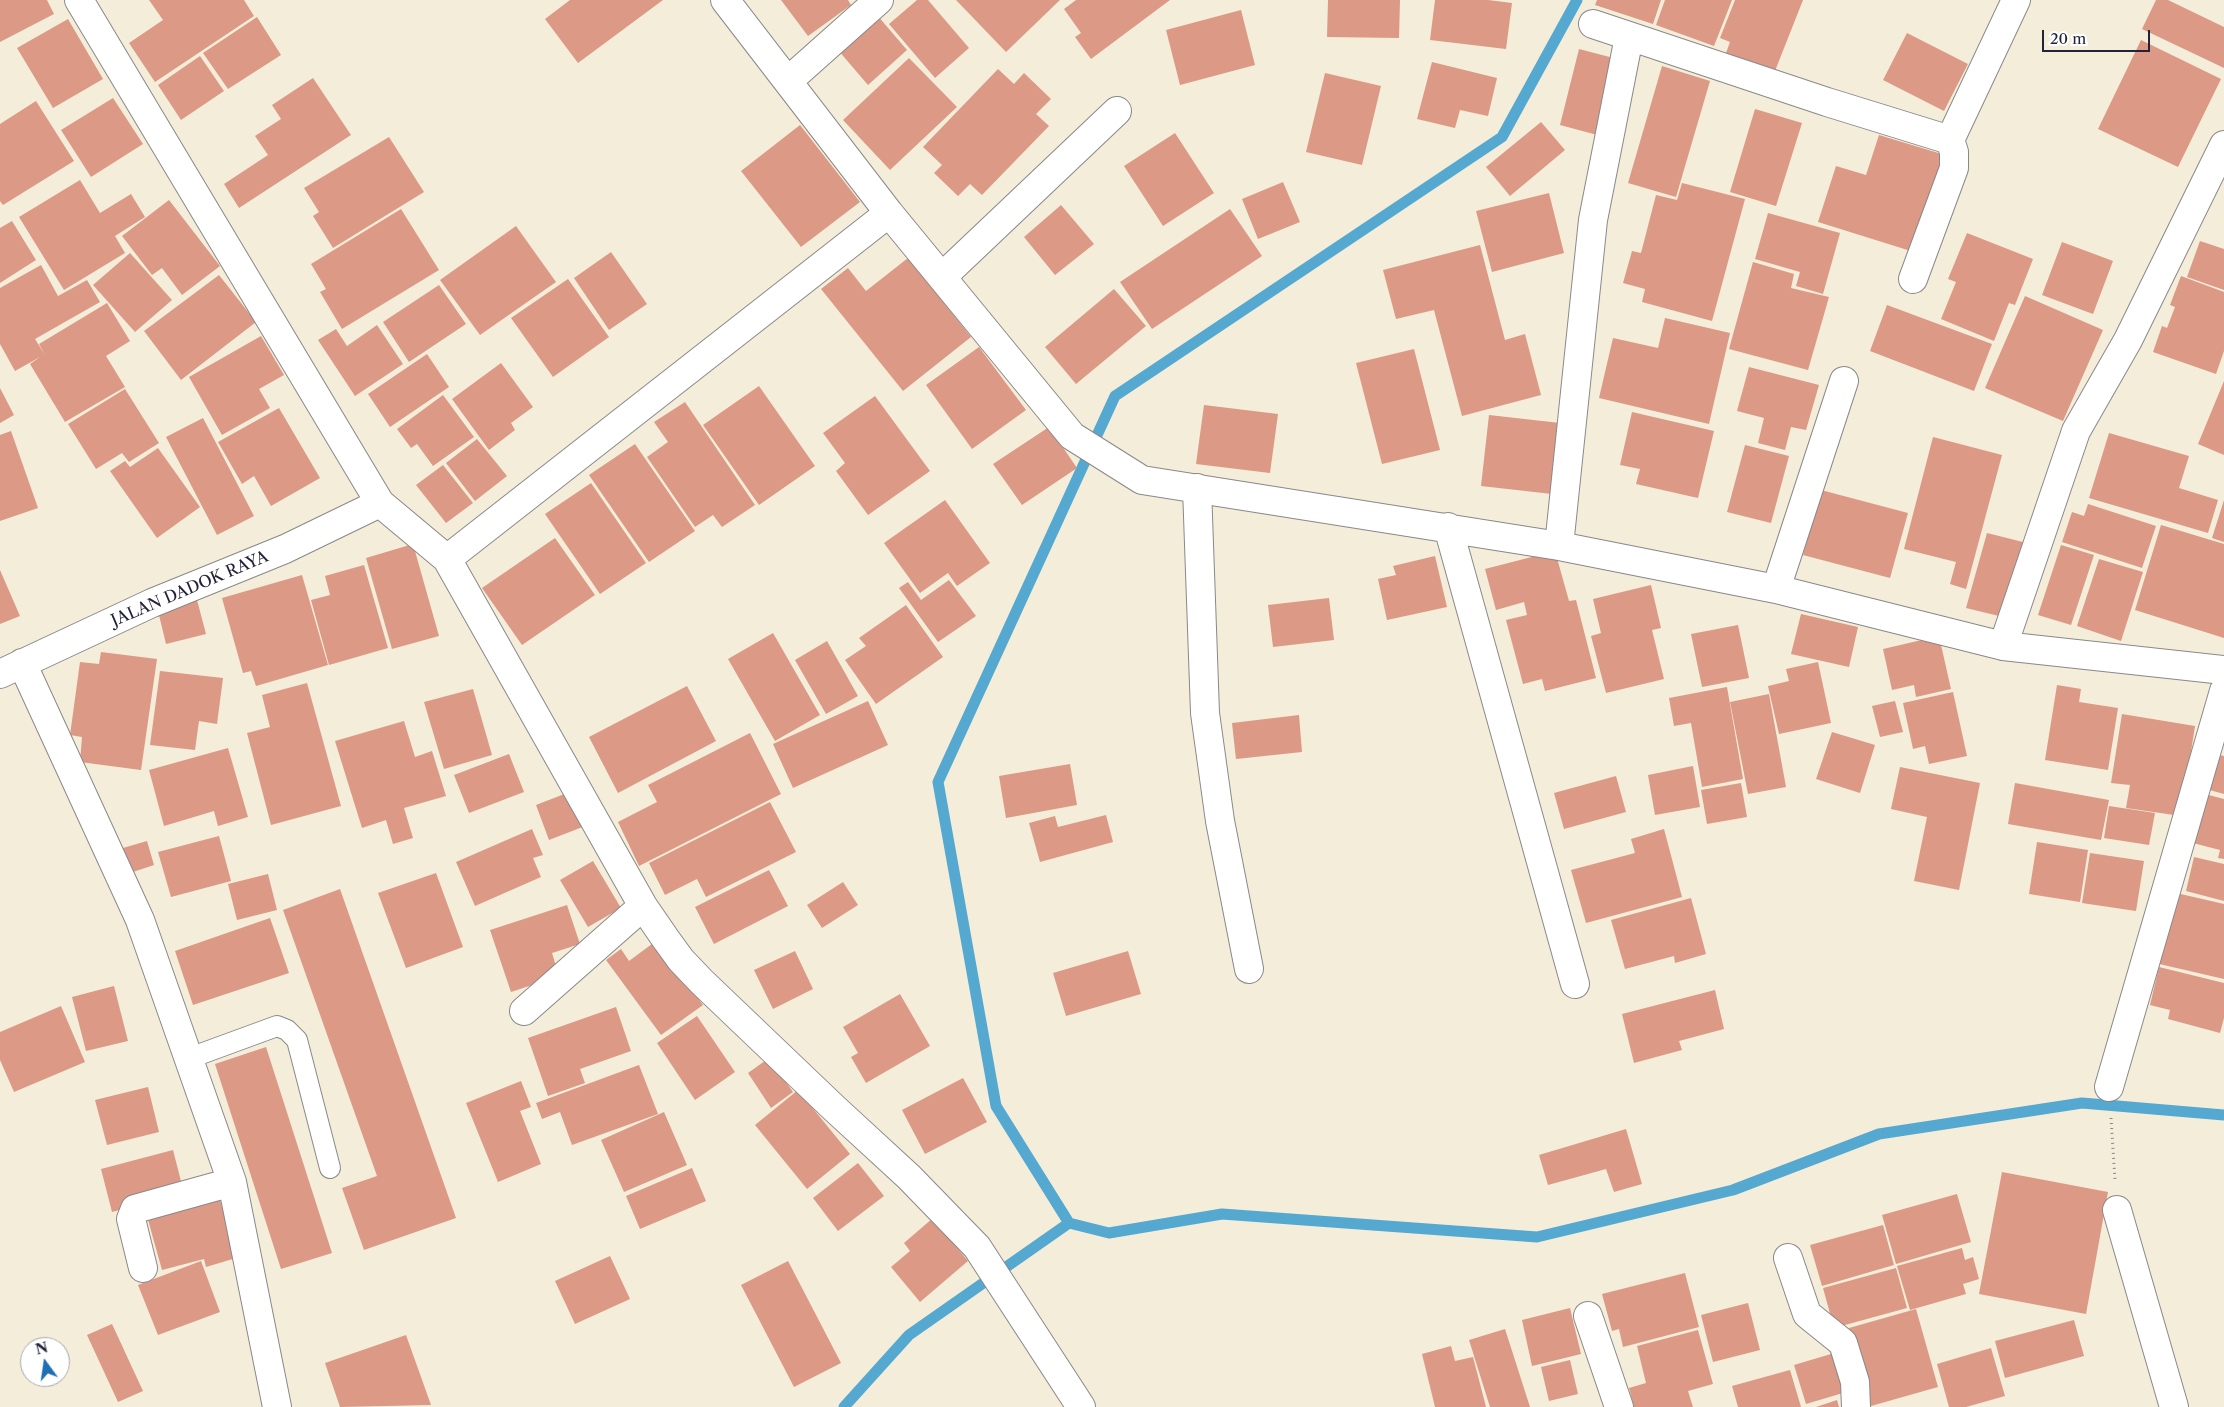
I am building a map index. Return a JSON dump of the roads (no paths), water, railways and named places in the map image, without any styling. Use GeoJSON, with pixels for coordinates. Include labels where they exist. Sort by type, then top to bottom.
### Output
{"type":"FeatureCollection","features":[{"type":"Feature","properties":{"kind":"street"},"geometry":{"type":"LineString","coordinates":[[78,0],[380,503],[447,559],[643,906],[681,960],[834,1108],[909,1177],[977,1247],[1081,1407]]}},
{"type":"Feature","properties":{"kind":"street"},"geometry":{"type":"LineString","coordinates":[[726,0],[889,213],[1072,436],[1142,480],[1559,546],[1776,590],[2003,646],[2224,670]]}},
{"type":"Feature","properties":{"kind":"street"},"geometry":{"type":"LineString","coordinates":[[788,81],[879,0]]}},
{"type":"Feature","properties":{"kind":"street"},"geometry":{"type":"LineString","coordinates":[[1913,279],[1954,168],[1954,152],[1950,140],[2016,0]]}},
{"type":"Feature","properties":{"kind":"street"},"geometry":{"type":"LineString","coordinates":[[1594,24],[1629,37],[1950,140]]}},
{"type":"Feature","properties":{"kind":"street"},"geometry":{"type":"LineString","coordinates":[[1559,546],[1593,220],[1629,37]]}},
{"type":"Feature","properties":{"kind":"street"},"geometry":{"type":"LineString","coordinates":[[942,277],[1117,111]]}},
{"type":"Feature","properties":{"kind":"street"},"geometry":{"type":"LineString","coordinates":[[2003,646],[2076,431],[2128,340],[2224,145]]}},
{"type":"Feature","properties":{"kind":"street"},"geometry":{"type":"LineString","coordinates":[[447,559],[889,213]]}},
{"type":"Feature","properties":{"kind":"street"},"geometry":{"type":"LineString","coordinates":[[1776,590],[1844,381]]}},
{"type":"Feature","properties":{"kind":"street"},"geometry":{"type":"LineString","coordinates":[[1197,488],[1205,714],[1220,821],[1249,969]]}},
{"type":"Feature","properties":{"kind":"street","name":"JALAN DADOK RAYA"},"geometry":{"type":"LineString","coordinates":[[11,669],[152,603],[285,550],[380,503]]}},
{"type":"Feature","properties":{"kind":"street"},"geometry":{"type":"LineString","coordinates":[[1448,528],[1575,984]]}},
{"type":"Feature","properties":{"kind":"street"},"geometry":{"type":"LineString","coordinates":[[11,669],[140,920],[187,1059],[232,1182],[277,1407]]}},
{"type":"Feature","properties":{"kind":"street"},"geometry":{"type":"LineString","coordinates":[[2109,1087],[2224,691]]}},
{"type":"Feature","properties":{"kind":"street"},"geometry":{"type":"LineString","coordinates":[[524,1011],[643,906]]}},
{"type":"Feature","properties":{"kind":"street"},"geometry":{"type":"LineString","coordinates":[[143,1268],[131,1219],[135,1209],[232,1182]]}},
{"type":"Feature","properties":{"kind":"street"},"geometry":{"type":"LineString","coordinates":[[2117,1210],[2174,1407]]}},
{"type":"Feature","properties":{"kind":"street"},"geometry":{"type":"LineString","coordinates":[[1788,1258],[1807,1314],[1843,1343],[1855,1382],[1856,1407]]}},
{"type":"Feature","properties":{"kind":"street"},"geometry":{"type":"LineString","coordinates":[[1588,1316],[1619,1407]]}},
{"type":"Feature","properties":{"kind":"lane"},"geometry":{"type":"LineString","coordinates":[[187,1059],[277,1026],[287,1030],[297,1040],[330,1168]]}},
{"type":"Feature","properties":{"kind":"waterway"},"geometry":{"type":"LineString","coordinates":[[1069,1223],[996,1106],[938,782],[1115,396],[1502,137],[1577,0]]}},
{"type":"Feature","properties":{"kind":"waterway"},"geometry":{"type":"LineString","coordinates":[[844,1407],[909,1335],[1069,1223],[1109,1233],[1222,1214],[1537,1237],[1733,1190],[1879,1134],[2082,1103],[2224,1115]]}}]}
